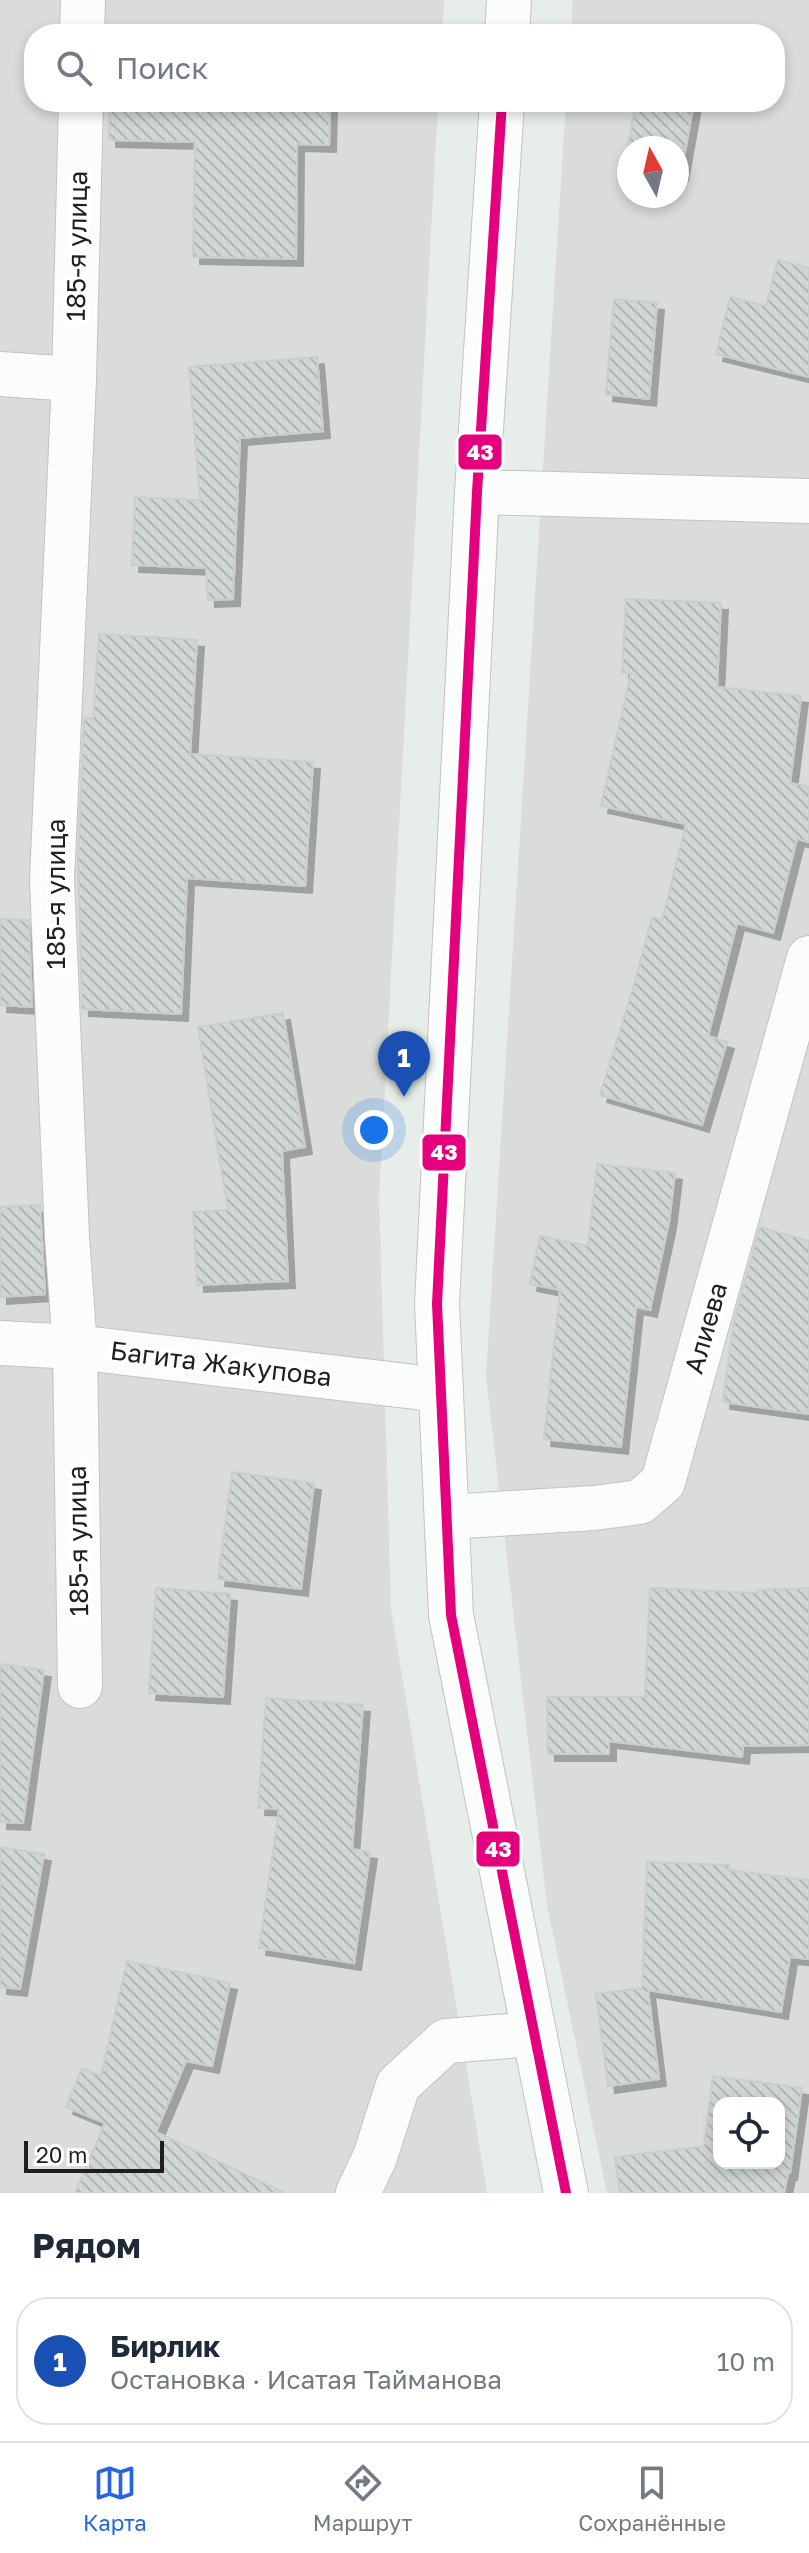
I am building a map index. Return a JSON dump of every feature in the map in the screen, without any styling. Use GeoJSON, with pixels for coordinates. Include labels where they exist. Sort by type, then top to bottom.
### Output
{"type":"FeatureCollection","features":[{"type":"Feature","properties":{"kind":"street"},"geometry":{"type":"LineString","coordinates":[[82,24],[83,0]]}},
{"type":"Feature","properties":{"kind":"street"},"geometry":{"type":"LineString","coordinates":[[508,24],[509,0]]}},
{"type":"Feature","properties":{"kind":"street","name":"185-я улица"},"geometry":{"type":"LineString","coordinates":[[80,1686],[75,1347],[67,1237],[52,880],[74,379],[81,112]]}},
{"type":"Feature","properties":{"kind":"street"},"geometry":{"type":"LineString","coordinates":[[501,112],[477,492],[437,1304],[451,1615],[566,2193]]}},
{"type":"Feature","properties":{"kind":"street"},"geometry":{"type":"LineString","coordinates":[[0,374],[74,379]]}},
{"type":"Feature","properties":{"kind":"street"},"geometry":{"type":"LineString","coordinates":[[477,492],[809,501]]}},
{"type":"Feature","properties":{"kind":"street","name":"Алиева"},"geometry":{"type":"LineString","coordinates":[[447,1517],[594,1508],[640,1502],[663,1482],[809,958]]}},
{"type":"Feature","properties":{"kind":"street","name":"Багита Жакупова"},"geometry":{"type":"LineString","coordinates":[[0,1343],[75,1347],[441,1390]]}},
{"type":"Feature","properties":{"kind":"street"},"geometry":{"type":"LineString","coordinates":[[358,2193],[375,2157],[398,2085],[446,2041],[533,2034]]}},
{"type":"Feature","properties":{"kind":"shaded area"},"geometry":{"type":"Polygon","coordinates":[[[0,0],[444,0],[443,24],[24,24],[24,112],[437,112],[379,1197],[391,1609],[487,2193],[0,2193],[0,0]]]}},
{"type":"Feature","properties":{"kind":"shaded area"},"geometry":{"type":"Polygon","coordinates":[[[573,0],[809,0],[809,2193],[607,2193],[547,1905],[486,1376],[565,112],[785,112],[785,24],[572,24],[573,0]]]}},
{"type":"Feature","properties":{"kind":"building"},"geometry":{"type":"Polygon","coordinates":[[[109,112],[330,112],[329,145],[297,144],[296,259],[193,257],[195,142],[109,140],[109,112]]]}},
{"type":"Feature","properties":{"kind":"building"},"geometry":{"type":"Polygon","coordinates":[[[634,112],[692,112],[688,136],[630,136],[634,112]]]}},
{"type":"Feature","properties":{"kind":"building"},"geometry":{"type":"Polygon","coordinates":[[[778,260],[809,268],[809,377],[716,354],[730,297],[766,306],[778,260]]]}},
{"type":"Feature","properties":{"kind":"building"},"geometry":{"type":"Polygon","coordinates":[[[614,299],[657,303],[649,399],[606,394],[614,299]]]}},
{"type":"Feature","properties":{"kind":"building"},"geometry":{"type":"Polygon","coordinates":[[[317,357],[323,431],[240,438],[233,599],[208,600],[206,568],[132,565],[135,497],[200,500],[189,367],[317,357]]]}},
{"type":"Feature","properties":{"kind":"building"},"geometry":{"type":"Polygon","coordinates":[[[626,599],[721,603],[717,687],[801,696],[790,783],[809,787],[809,842],[797,839],[773,933],[737,923],[708,1036],[727,1042],[702,1125],[600,1095],[652,917],[662,920],[686,824],[601,806],[631,673],[622,673],[626,599]]]}},
{"type":"Feature","properties":{"kind":"building"},"geometry":{"type":"Polygon","coordinates":[[[99,634],[197,640],[190,754],[313,762],[305,886],[187,878],[181,1014],[82,1009],[78,858],[84,718],[93,718],[99,634]]]}},
{"type":"Feature","properties":{"kind":"building"},"geometry":{"type":"Polygon","coordinates":[[[0,919],[29,920],[32,1007],[0,1005],[0,919]]]}},
{"type":"Feature","properties":{"kind":"building"},"geometry":{"type":"Polygon","coordinates":[[[283,1013],[305,1147],[282,1151],[288,1281],[197,1285],[193,1212],[228,1210],[198,1027],[283,1013]]]}},
{"type":"Feature","properties":{"kind":"building"},"geometry":{"type":"Polygon","coordinates":[[[597,1164],[675,1173],[669,1222],[650,1310],[636,1307],[621,1447],[544,1439],[560,1290],[530,1284],[540,1236],[588,1246],[597,1164]]]}},
{"type":"Feature","properties":{"kind":"building"},"geometry":{"type":"Polygon","coordinates":[[[40,1205],[45,1294],[0,1297],[0,1207],[40,1205]]]}},
{"type":"Feature","properties":{"kind":"building"},"geometry":{"type":"Polygon","coordinates":[[[760,1227],[809,1241],[809,1414],[723,1402],[733,1325],[760,1227]]]}},
{"type":"Feature","properties":{"kind":"building"},"geometry":{"type":"Polygon","coordinates":[[[232,1472],[314,1483],[301,1589],[218,1579],[232,1472]]]}},
{"type":"Feature","properties":{"kind":"building"},"geometry":{"type":"Polygon","coordinates":[[[156,1588],[230,1594],[223,1697],[149,1693],[156,1588]]]}},
{"type":"Feature","properties":{"kind":"building"},"geometry":{"type":"Polygon","coordinates":[[[650,1588],[757,1593],[757,1590],[809,1588],[809,1745],[743,1746],[742,1757],[609,1741],[609,1754],[548,1754],[547,1697],[645,1697],[650,1588]]]}},
{"type":"Feature","properties":{"kind":"building"},"geometry":{"type":"Polygon","coordinates":[[[0,1664],[44,1670],[23,1823],[0,1822],[0,1664]]]}},
{"type":"Feature","properties":{"kind":"building"},"geometry":{"type":"Polygon","coordinates":[[[266,1698],[363,1705],[352,1849],[370,1852],[354,1963],[259,1948],[279,1809],[258,1808],[266,1698]]]}},
{"type":"Feature","properties":{"kind":"building"},"geometry":{"type":"Polygon","coordinates":[[[0,1847],[44,1854],[20,1989],[0,1987],[0,1847]]]}},
{"type":"Feature","properties":{"kind":"building"},"geometry":{"type":"Polygon","coordinates":[[[647,1862],[729,1865],[728,1870],[809,1880],[809,1959],[790,1957],[781,2012],[648,1990],[659,2079],[608,2086],[596,1994],[642,1988],[647,1862]]]}},
{"type":"Feature","properties":{"kind":"building"},"geometry":{"type":"Polygon","coordinates":[[[127,1961],[230,1983],[212,2066],[186,2061],[156,2132],[285,2193],[75,2193],[105,2123],[66,2107],[82,2068],[101,2076],[127,1961]]]}},
{"type":"Feature","properties":{"kind":"building"},"geometry":{"type":"Polygon","coordinates":[[[713,2076],[802,2088],[790,2173],[784,2193],[620,2193],[615,2157],[704,2146],[713,2076]]]}},
{"type":"Feature","properties":{"kind":"transit line","name":"43"},"geometry":{"type":"LineString","coordinates":[[501,112],[477,492],[437,1304],[451,1615],[566,2193]]}},
{"type":"Feature","properties":{"kind":"place","name":"Бирлик"},"geometry":{"type":"Point","coordinates":[404,1097]}}]}
